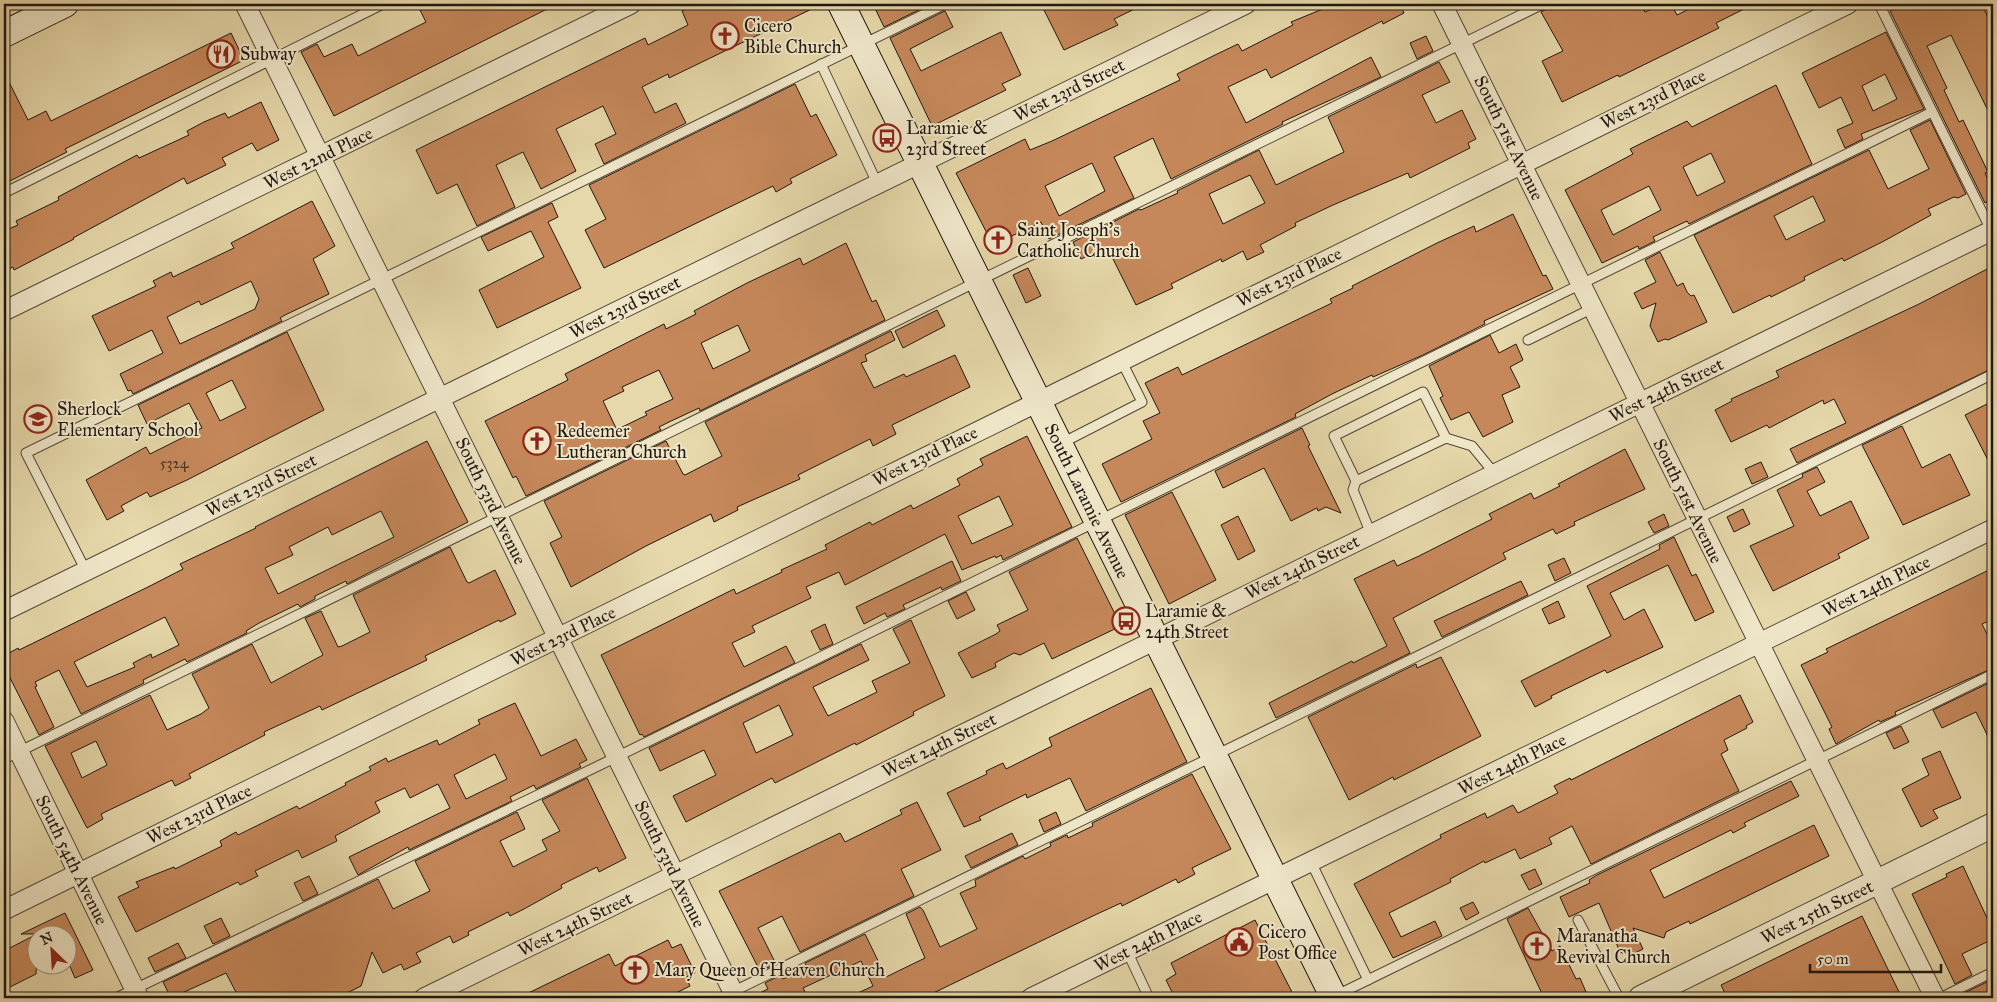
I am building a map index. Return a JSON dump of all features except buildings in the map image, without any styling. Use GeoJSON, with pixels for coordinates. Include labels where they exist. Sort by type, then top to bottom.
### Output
{"type":"FeatureCollection","features":[{"type":"Feature","properties":{"kind":"main road"},"geometry":{"type":"LineString","coordinates":[[4,34],[65,4]]}},
{"type":"Feature","properties":{"kind":"main road","name":"South Laramie Avenue"},"geometry":{"type":"LineString","coordinates":[[841,4],[1332,998]]}},
{"type":"Feature","properties":{"kind":"street","name":"South 53rd Avenue"},"geometry":{"type":"LineString","coordinates":[[245,4],[675,875],[730,996]]}},
{"type":"Feature","properties":{"kind":"street","name":"West 22nd Place"},"geometry":{"type":"LineString","coordinates":[[4,311],[631,4]]}},
{"type":"Feature","properties":{"kind":"street","name":"West 23rd Street"},"geometry":{"type":"LineString","coordinates":[[4,611],[1246,4]]}},
{"type":"Feature","properties":{"kind":"street","name":"South 51st Avenue"},"geometry":{"type":"LineString","coordinates":[[1442,4],[1934,998]]}},
{"type":"Feature","properties":{"kind":"street","name":"West 23rd Place"},"geometry":{"type":"LineString","coordinates":[[4,910],[1038,400],[1848,4]]}},
{"type":"Feature","properties":{"kind":"street","name":"West 24th Street"},"geometry":{"type":"LineString","coordinates":[[424,998],[1993,232]]}},
{"type":"Feature","properties":{"kind":"street","name":"West 24th Place"},"geometry":{"type":"LineString","coordinates":[[1031,998],[1993,529]]}},
{"type":"Feature","properties":{"kind":"street","name":"South 54th Avenue"},"geometry":{"type":"LineString","coordinates":[[4,721],[11,755],[79,873],[137,994]]}},
{"type":"Feature","properties":{"kind":"street","name":"West 25th Street"},"geometry":{"type":"LineString","coordinates":[[1641,998],[1993,826]]}},
{"type":"Feature","properties":{"kind":"lane"},"geometry":{"type":"LineString","coordinates":[[4,193],[383,4]]}},
{"type":"Feature","properties":{"kind":"lane"},"geometry":{"type":"LineString","coordinates":[[86,571],[26,453],[945,4]]}},
{"type":"Feature","properties":{"kind":"lane"},"geometry":{"type":"LineString","coordinates":[[11,755],[1543,4]]}},
{"type":"Feature","properties":{"kind":"lane"},"geometry":{"type":"LineString","coordinates":[[1879,4],[1993,232]]}},
{"type":"Feature","properties":{"kind":"lane"},"geometry":{"type":"LineString","coordinates":[[821,64],[878,183]]}},
{"type":"Feature","properties":{"kind":"lane"},"geometry":{"type":"LineString","coordinates":[[116,998],[137,994],[1932,112]]}},
{"type":"Feature","properties":{"kind":"lane"},"geometry":{"type":"LineString","coordinates":[[1528,340],[1593,308]]}},
{"type":"Feature","properties":{"kind":"lane"},"geometry":{"type":"LineString","coordinates":[[1059,444],[1142,402],[1121,360]]}},
{"type":"Feature","properties":{"kind":"lane"},"geometry":{"type":"LineString","coordinates":[[730,996],[1993,374]]}},
{"type":"Feature","properties":{"kind":"lane"},"geometry":{"type":"LineString","coordinates":[[1371,534],[1353,490],[1356,481],[1334,436],[1423,392],[1446,438]]}},
{"type":"Feature","properties":{"kind":"lane"},"geometry":{"type":"LineString","coordinates":[[1356,481],[1446,438],[1472,446],[1495,474]]}},
{"type":"Feature","properties":{"kind":"lane"},"geometry":{"type":"LineString","coordinates":[[1332,998],[1993,674]]}},
{"type":"Feature","properties":{"kind":"lane"},"geometry":{"type":"LineString","coordinates":[[1311,862],[1368,980]]}},
{"type":"Feature","properties":{"kind":"lane"},"geometry":{"type":"LineString","coordinates":[[1578,920],[1619,998]]}},
{"type":"Feature","properties":{"kind":"lane"},"geometry":{"type":"LineString","coordinates":[[1127,952],[1149,998]]}},
{"type":"Feature","properties":{"kind":"lane"},"geometry":{"type":"LineString","coordinates":[[1940,998],[1993,972]]}},
{"type":"Feature","properties":{"kind":"place","name":"Cicero Bible Church"},"geometry":{"type":"Point","coordinates":[725,36]}},
{"type":"Feature","properties":{"kind":"place","name":"Subway"},"geometry":{"type":"Point","coordinates":[221,54]}},
{"type":"Feature","properties":{"kind":"place","name":"Laramie & 23rd Street"},"geometry":{"type":"Point","coordinates":[887,138]}},
{"type":"Feature","properties":{"kind":"place","name":"Saint Joseph's Catholic Church"},"geometry":{"type":"Point","coordinates":[998,240]}},
{"type":"Feature","properties":{"kind":"place","name":"Sherlock Elementary School"},"geometry":{"type":"Point","coordinates":[38,419]}},
{"type":"Feature","properties":{"kind":"place","name":"Redeemer Lutheran Church"},"geometry":{"type":"Point","coordinates":[537,441]}},
{"type":"Feature","properties":{"kind":"place","name":"Laramie & 24th Street"},"geometry":{"type":"Point","coordinates":[1126,621]}},
{"type":"Feature","properties":{"kind":"place","name":"Cicero Post Office"},"geometry":{"type":"Point","coordinates":[1239,942]}},
{"type":"Feature","properties":{"kind":"place","name":"Maranatha Revival Church"},"geometry":{"type":"Point","coordinates":[1537,946]}},
{"type":"Feature","properties":{"kind":"place","name":"Mary Queen of Heaven Church"},"geometry":{"type":"Point","coordinates":[635,970]}}]}
